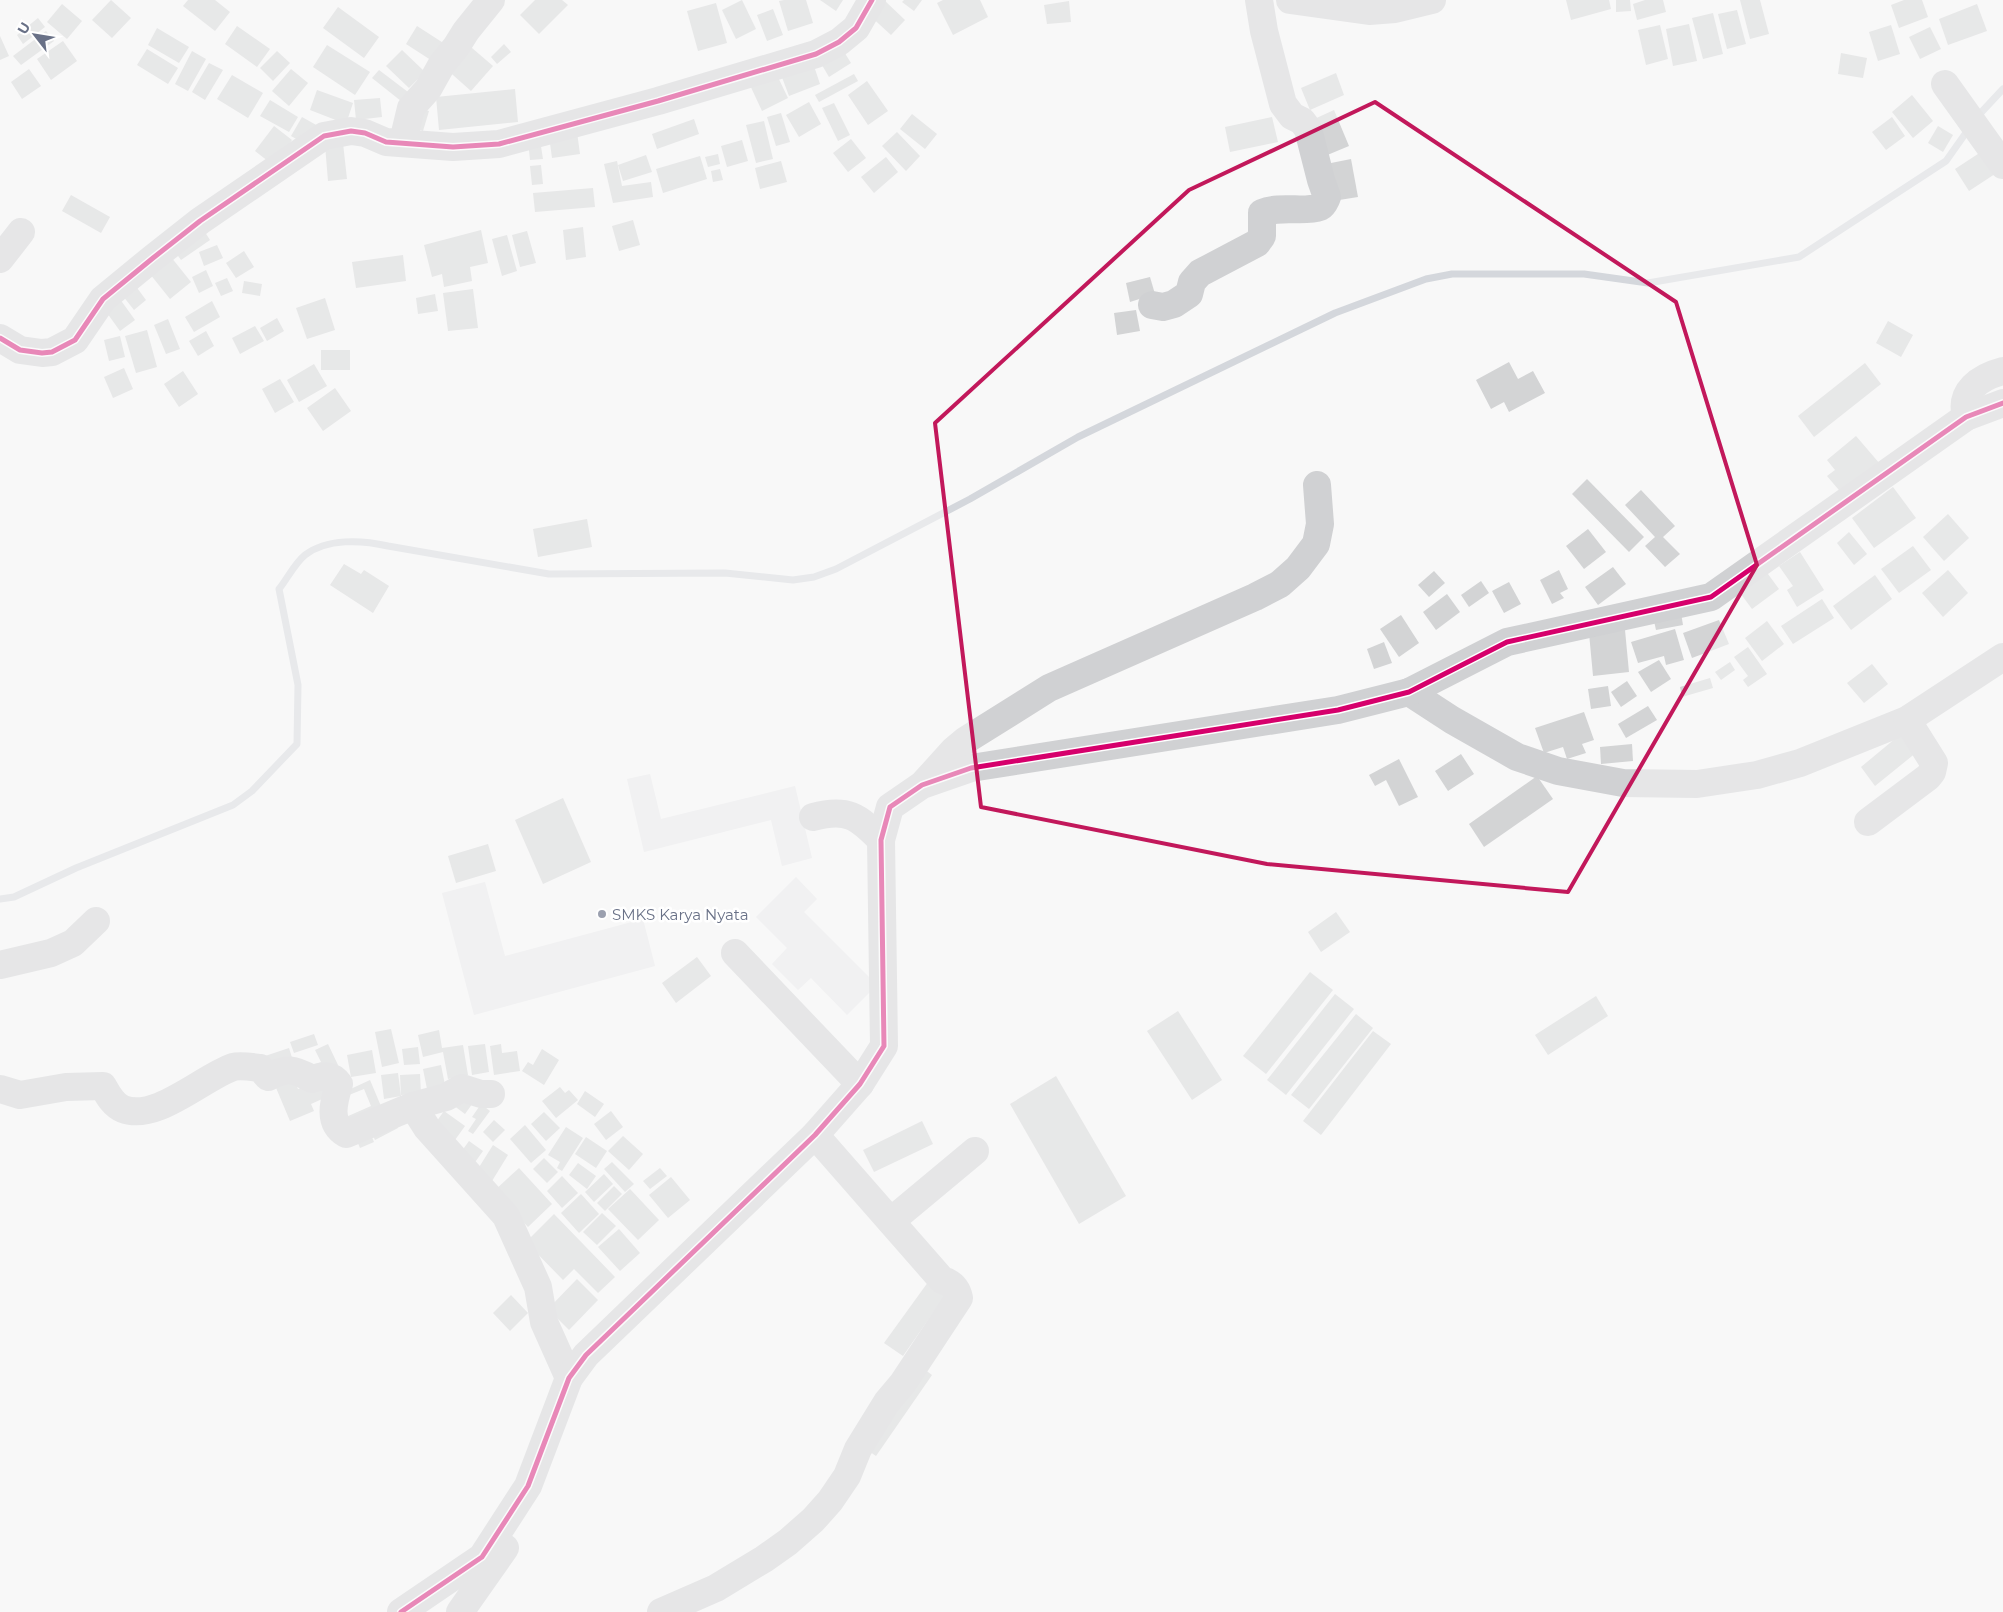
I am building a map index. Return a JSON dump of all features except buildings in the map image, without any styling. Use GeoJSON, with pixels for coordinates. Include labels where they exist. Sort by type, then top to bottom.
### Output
{"type":"FeatureCollection","features":[{"type":"Feature","properties":{"kind":"street"},"geometry":{"type":"LineString","coordinates":[[406,142],[405,133],[411,108],[428,89],[442,64],[491,0]]}},
{"type":"Feature","properties":{"kind":"street"},"geometry":{"type":"LineString","coordinates":[[0,338],[20,350],[42,354],[52,352],[75,340],[103,299],[153,258],[200,220],[324,136],[351,131],[365,133],[386,142],[453,146],[500,144],[649,104],[816,54],[839,42],[856,28],[872,0]]}},
{"type":"Feature","properties":{"kind":"street"},"geometry":{"type":"LineString","coordinates":[[1152,305],[1163,307],[1174,304],[1189,294],[1192,282],[1200,272],[1256,243],[1262,236],[1262,213],[1285,208],[1319,207],[1324,204],[1327,197],[1308,129],[1302,121],[1292,116],[1282,104],[1264,31],[1259,0]]}},
{"type":"Feature","properties":{"kind":"street"},"geometry":{"type":"LineString","coordinates":[[1290,0],[1368,11],[1395,9],[1432,0]]}},
{"type":"Feature","properties":{"kind":"street"},"geometry":{"type":"LineString","coordinates":[[1945,84],[1996,155]]}},
{"type":"Feature","properties":{"kind":"street"},"geometry":{"type":"LineString","coordinates":[[0,260],[21,232]]}},
{"type":"Feature","properties":{"kind":"street"},"geometry":{"type":"LineString","coordinates":[[1966,418],[1964,404],[1967,394],[1977,382],[2003,370]]}},
{"type":"Feature","properties":{"kind":"street"},"geometry":{"type":"LineString","coordinates":[[922,785],[970,768],[1338,710],[1409,692],[1507,642],[1711,597],[1966,418],[2003,403]]}},
{"type":"Feature","properties":{"kind":"street"},"geometry":{"type":"LineString","coordinates":[[401,1612],[482,1557],[528,1486],[569,1378],[586,1355],[815,1135],[860,1084],[884,1046],[881,840],[890,807],[922,785],[954,750],[966,740],[1049,688],[1255,597],[1280,584],[1298,568],[1316,544],[1320,524],[1317,485]]}},
{"type":"Feature","properties":{"kind":"street"},"geometry":{"type":"LineString","coordinates":[[1409,692],[1452,720],[1517,756],[1558,771],[1624,783],[1697,784],[1758,775],[1800,763],[1907,720],[2003,657]]}},
{"type":"Feature","properties":{"kind":"street"},"geometry":{"type":"LineString","coordinates":[[1868,822],[1932,772],[1934,762],[1907,720]]}},
{"type":"Feature","properties":{"kind":"street"},"geometry":{"type":"LineString","coordinates":[[813,817],[830,812],[850,815],[864,822],[881,840]]}},
{"type":"Feature","properties":{"kind":"street"},"geometry":{"type":"LineString","coordinates":[[0,965],[51,953],[72,944],[96,921]]}},
{"type":"Feature","properties":{"kind":"street"},"geometry":{"type":"LineString","coordinates":[[735,953],[860,1084]]}},
{"type":"Feature","properties":{"kind":"street"},"geometry":{"type":"LineString","coordinates":[[0,1089],[20,1095],[66,1087],[103,1086],[111,1100],[123,1109],[141,1111],[172,1102],[208,1078],[235,1066],[260,1068],[268,1078],[282,1070],[294,1070],[312,1079],[323,1075],[332,1077],[339,1084],[332,1110],[341,1131],[346,1134],[413,1106],[446,1097],[462,1088],[482,1094],[491,1094]]}},
{"type":"Feature","properties":{"kind":"street"},"geometry":{"type":"LineString","coordinates":[[413,1106],[427,1128],[506,1216],[538,1287],[544,1322],[569,1378]]}},
{"type":"Feature","properties":{"kind":"street"},"geometry":{"type":"LineString","coordinates":[[661,1612],[716,1588],[764,1559],[788,1542],[813,1520],[830,1501],[847,1476],[858,1449],[873,1424],[938,1333],[958,1298],[955,1288],[942,1280],[815,1135]]}},
{"type":"Feature","properties":{"kind":"street"},"geometry":{"type":"LineString","coordinates":[[890,1221],[975,1151]]}},
{"type":"Feature","properties":{"kind":"street"},"geometry":{"type":"LineString","coordinates":[[460,1612],[517,1529],[528,1501],[528,1486]]}},
{"type":"Feature","properties":{"kind":"highlighted area"},"geometry":{"type":"Polygon","coordinates":[[[1375,102],[1676,302],[1757,565],[1568,892],[1267,864],[981,807],[935,423],[1189,190],[1375,102]]]}},
{"type":"Feature","properties":{"kind":"shaded area"},"geometry":{"type":"Polygon","coordinates":[[[650,774],[661,819],[795,786],[812,858],[782,866],[771,820],[644,852],[627,779],[650,774]]]}},
{"type":"Feature","properties":{"kind":"shaded area"},"geometry":{"type":"Polygon","coordinates":[[[796,877],[817,899],[804,912],[877,985],[847,1015],[811,978],[798,990],[772,964],[787,948],[756,917],[796,877]]]}},
{"type":"Feature","properties":{"kind":"shaded area"},"geometry":{"type":"Polygon","coordinates":[[[485,882],[505,956],[643,919],[655,966],[474,1015],[442,893],[485,882]]]}},
{"type":"Feature","properties":{"kind":"waterway"},"geometry":{"type":"LineString","coordinates":[[1976,118],[2003,89]]}},
{"type":"Feature","properties":{"kind":"waterway"},"geometry":{"type":"LineString","coordinates":[[0,899],[14,897],[76,868],[233,805],[252,791],[297,744],[298,685],[279,589],[301,558],[314,549],[334,543],[367,542],[549,574],[725,573],[793,580],[814,577],[836,569],[970,499],[1078,437],[1335,313],[1426,279],[1452,274],[1584,274],[1648,283],[1799,257],[1946,161],[1970,127]]}},
{"type":"Feature","properties":{"kind":"cycle path"},"geometry":{"type":"LineString","coordinates":[[0,338],[20,350],[42,353],[52,352],[75,340],[103,299],[153,258],[200,221],[324,136],[351,131],[365,133],[386,142],[453,147],[499,144],[658,101],[816,54],[839,42],[856,28],[872,0]]}},
{"type":"Feature","properties":{"kind":"cycle path"},"geometry":{"type":"LineString","coordinates":[[401,1612],[482,1557],[528,1486],[569,1378],[586,1355],[815,1135],[860,1084],[884,1046],[881,840],[890,807],[922,785],[971,768],[1338,710],[1409,692],[1507,642],[1711,597],[1966,417],[2003,403]]}},
{"type":"Feature","properties":{"kind":"place","name":"SMKS Karya Nyata"},"geometry":{"type":"Point","coordinates":[602,914]}}]}
